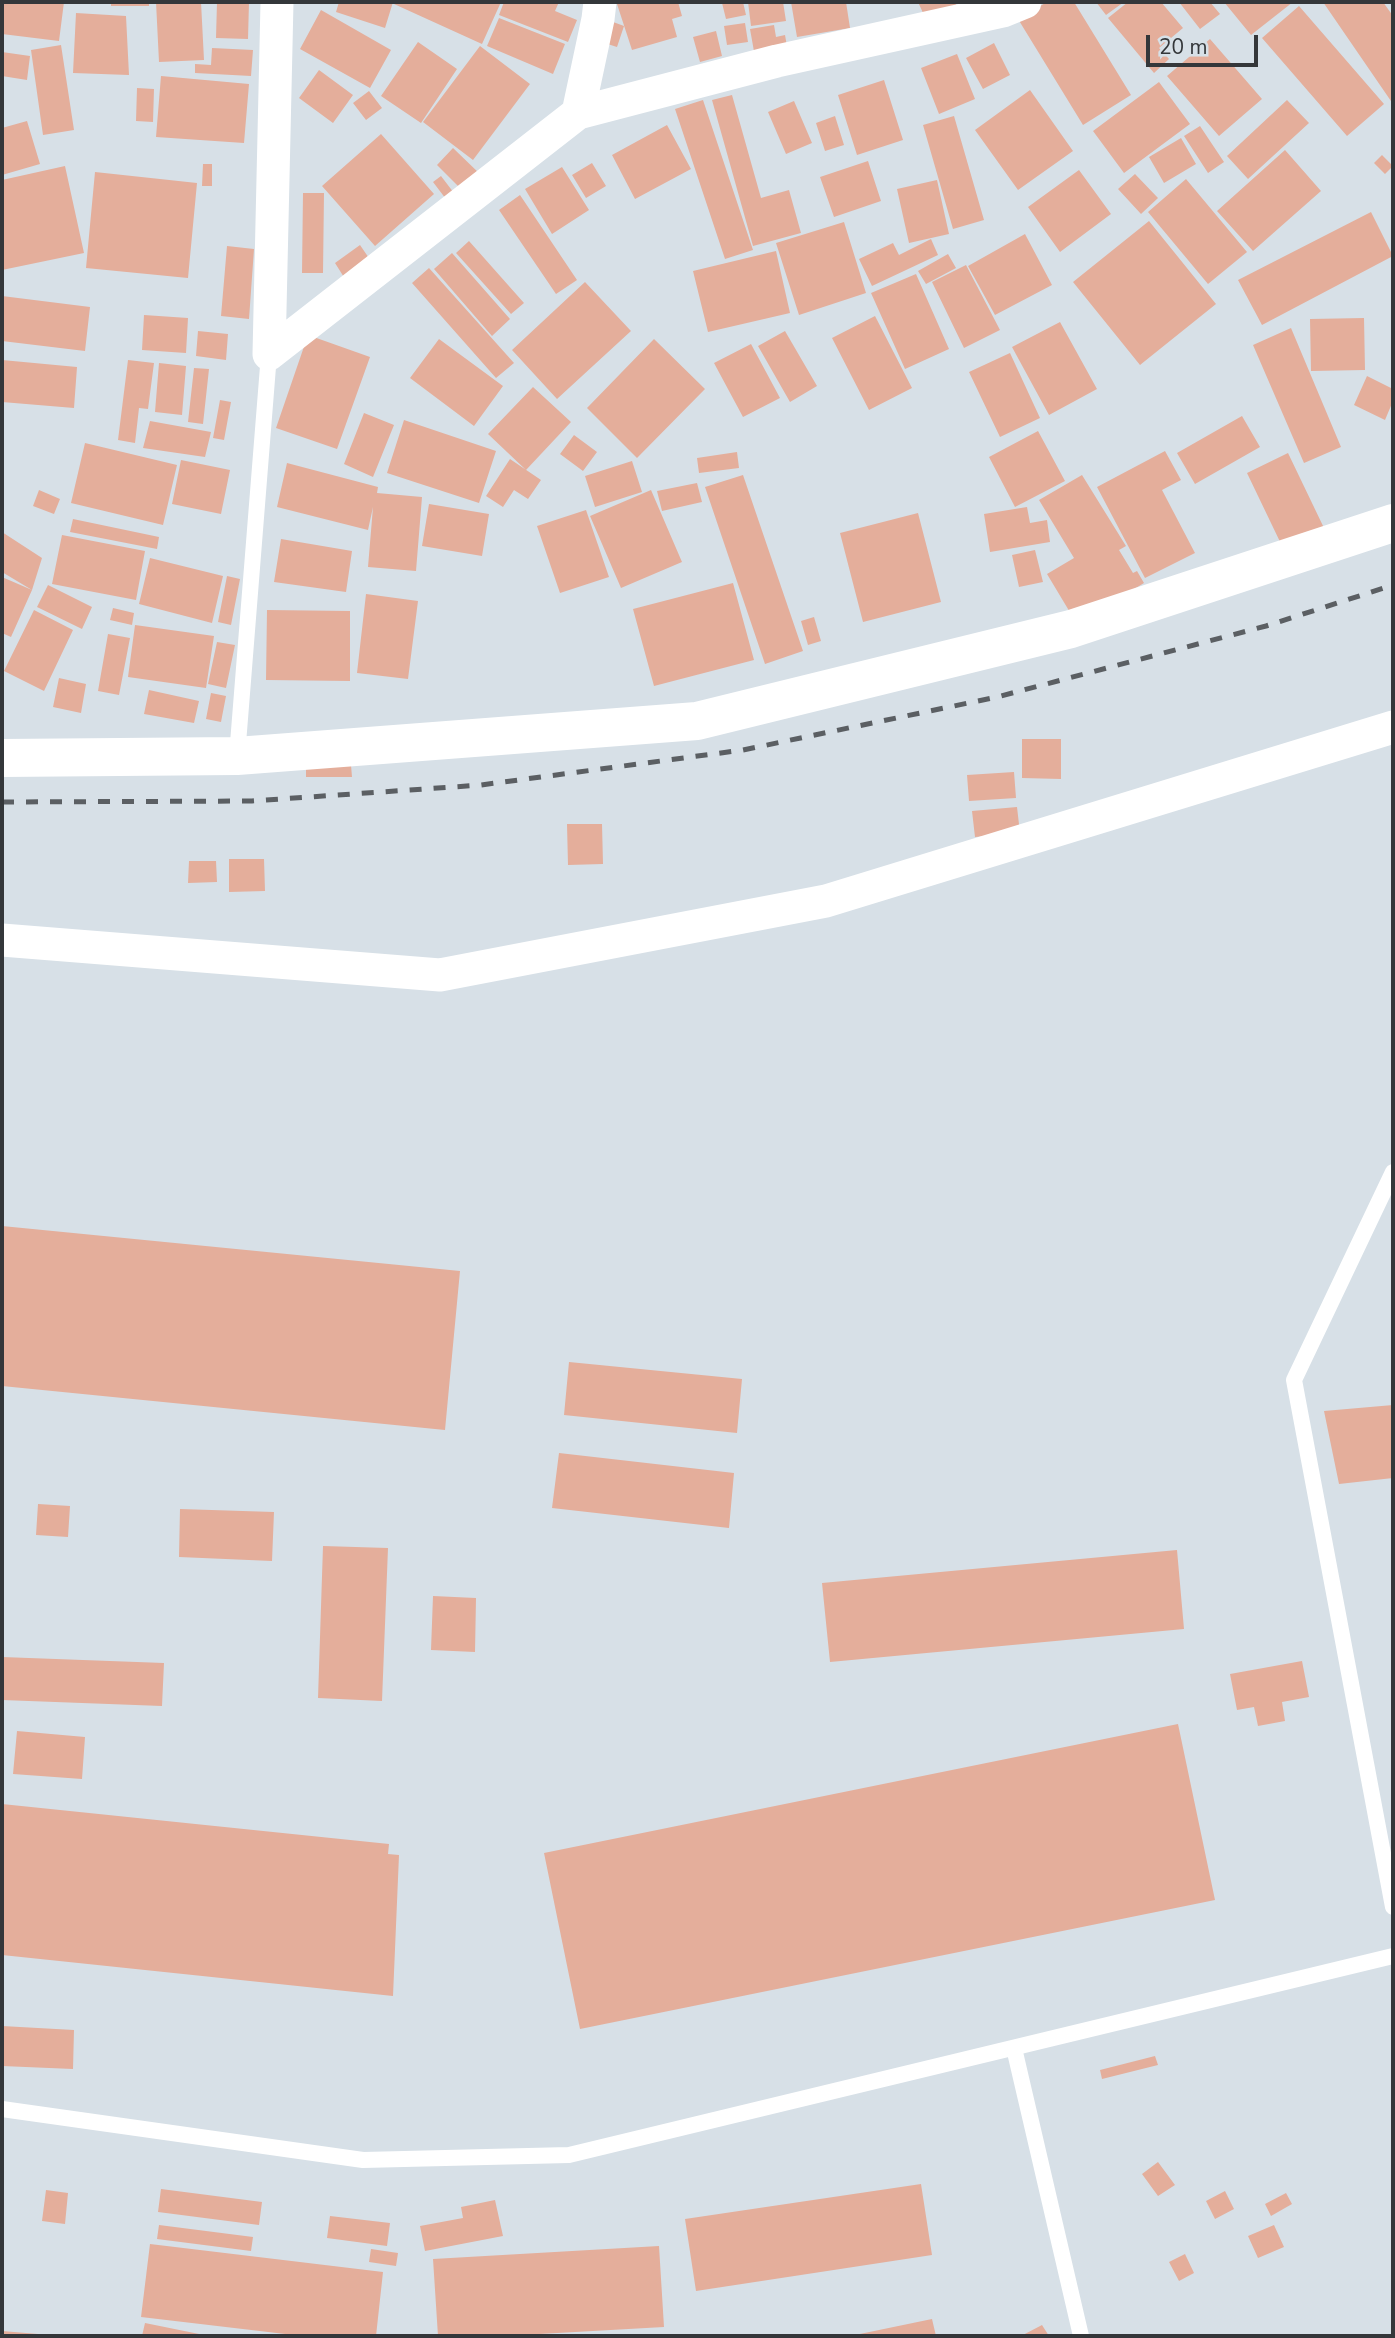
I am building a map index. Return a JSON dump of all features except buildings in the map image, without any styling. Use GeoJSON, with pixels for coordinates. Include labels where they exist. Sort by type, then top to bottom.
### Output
{"type":"FeatureCollection","features":[{"type":"Feature","properties":{"kind":"street"},"geometry":{"type":"LineString","coordinates":[[269,354],[277,2]]}},
{"type":"Feature","properties":{"kind":"street"},"geometry":{"type":"LineString","coordinates":[[578,114],[600,2]]}},
{"type":"Feature","properties":{"kind":"street"},"geometry":{"type":"LineString","coordinates":[[269,354],[578,114],[777,61],[1003,11],[1025,2]]}},
{"type":"Feature","properties":{"kind":"street"},"geometry":{"type":"LineString","coordinates":[[2,758],[237,756],[697,721],[1071,629],[1393,523]]}},
{"type":"Feature","properties":{"kind":"street"},"geometry":{"type":"LineString","coordinates":[[2,940],[440,975],[826,901],[1393,727]]}},
{"type":"Feature","properties":{"kind":"lane"},"geometry":{"type":"LineString","coordinates":[[237,756],[269,354]]}},
{"type":"Feature","properties":{"kind":"lane"},"geometry":{"type":"LineString","coordinates":[[1393,1172],[1294,1380],[1393,1907]]}},
{"type":"Feature","properties":{"kind":"lane"},"geometry":{"type":"LineString","coordinates":[[2,2109],[363,2160],[569,2155],[1393,1956]]}},
{"type":"Feature","properties":{"kind":"lane"},"geometry":{"type":"LineString","coordinates":[[1014,2048],[1081,2336]]}},
{"type":"Feature","properties":{"kind":"railway"},"geometry":{"type":"LineString","coordinates":[[2,802],[252,801],[481,785],[743,750],[997,697],[1266,626],[1393,585]]}}]}
